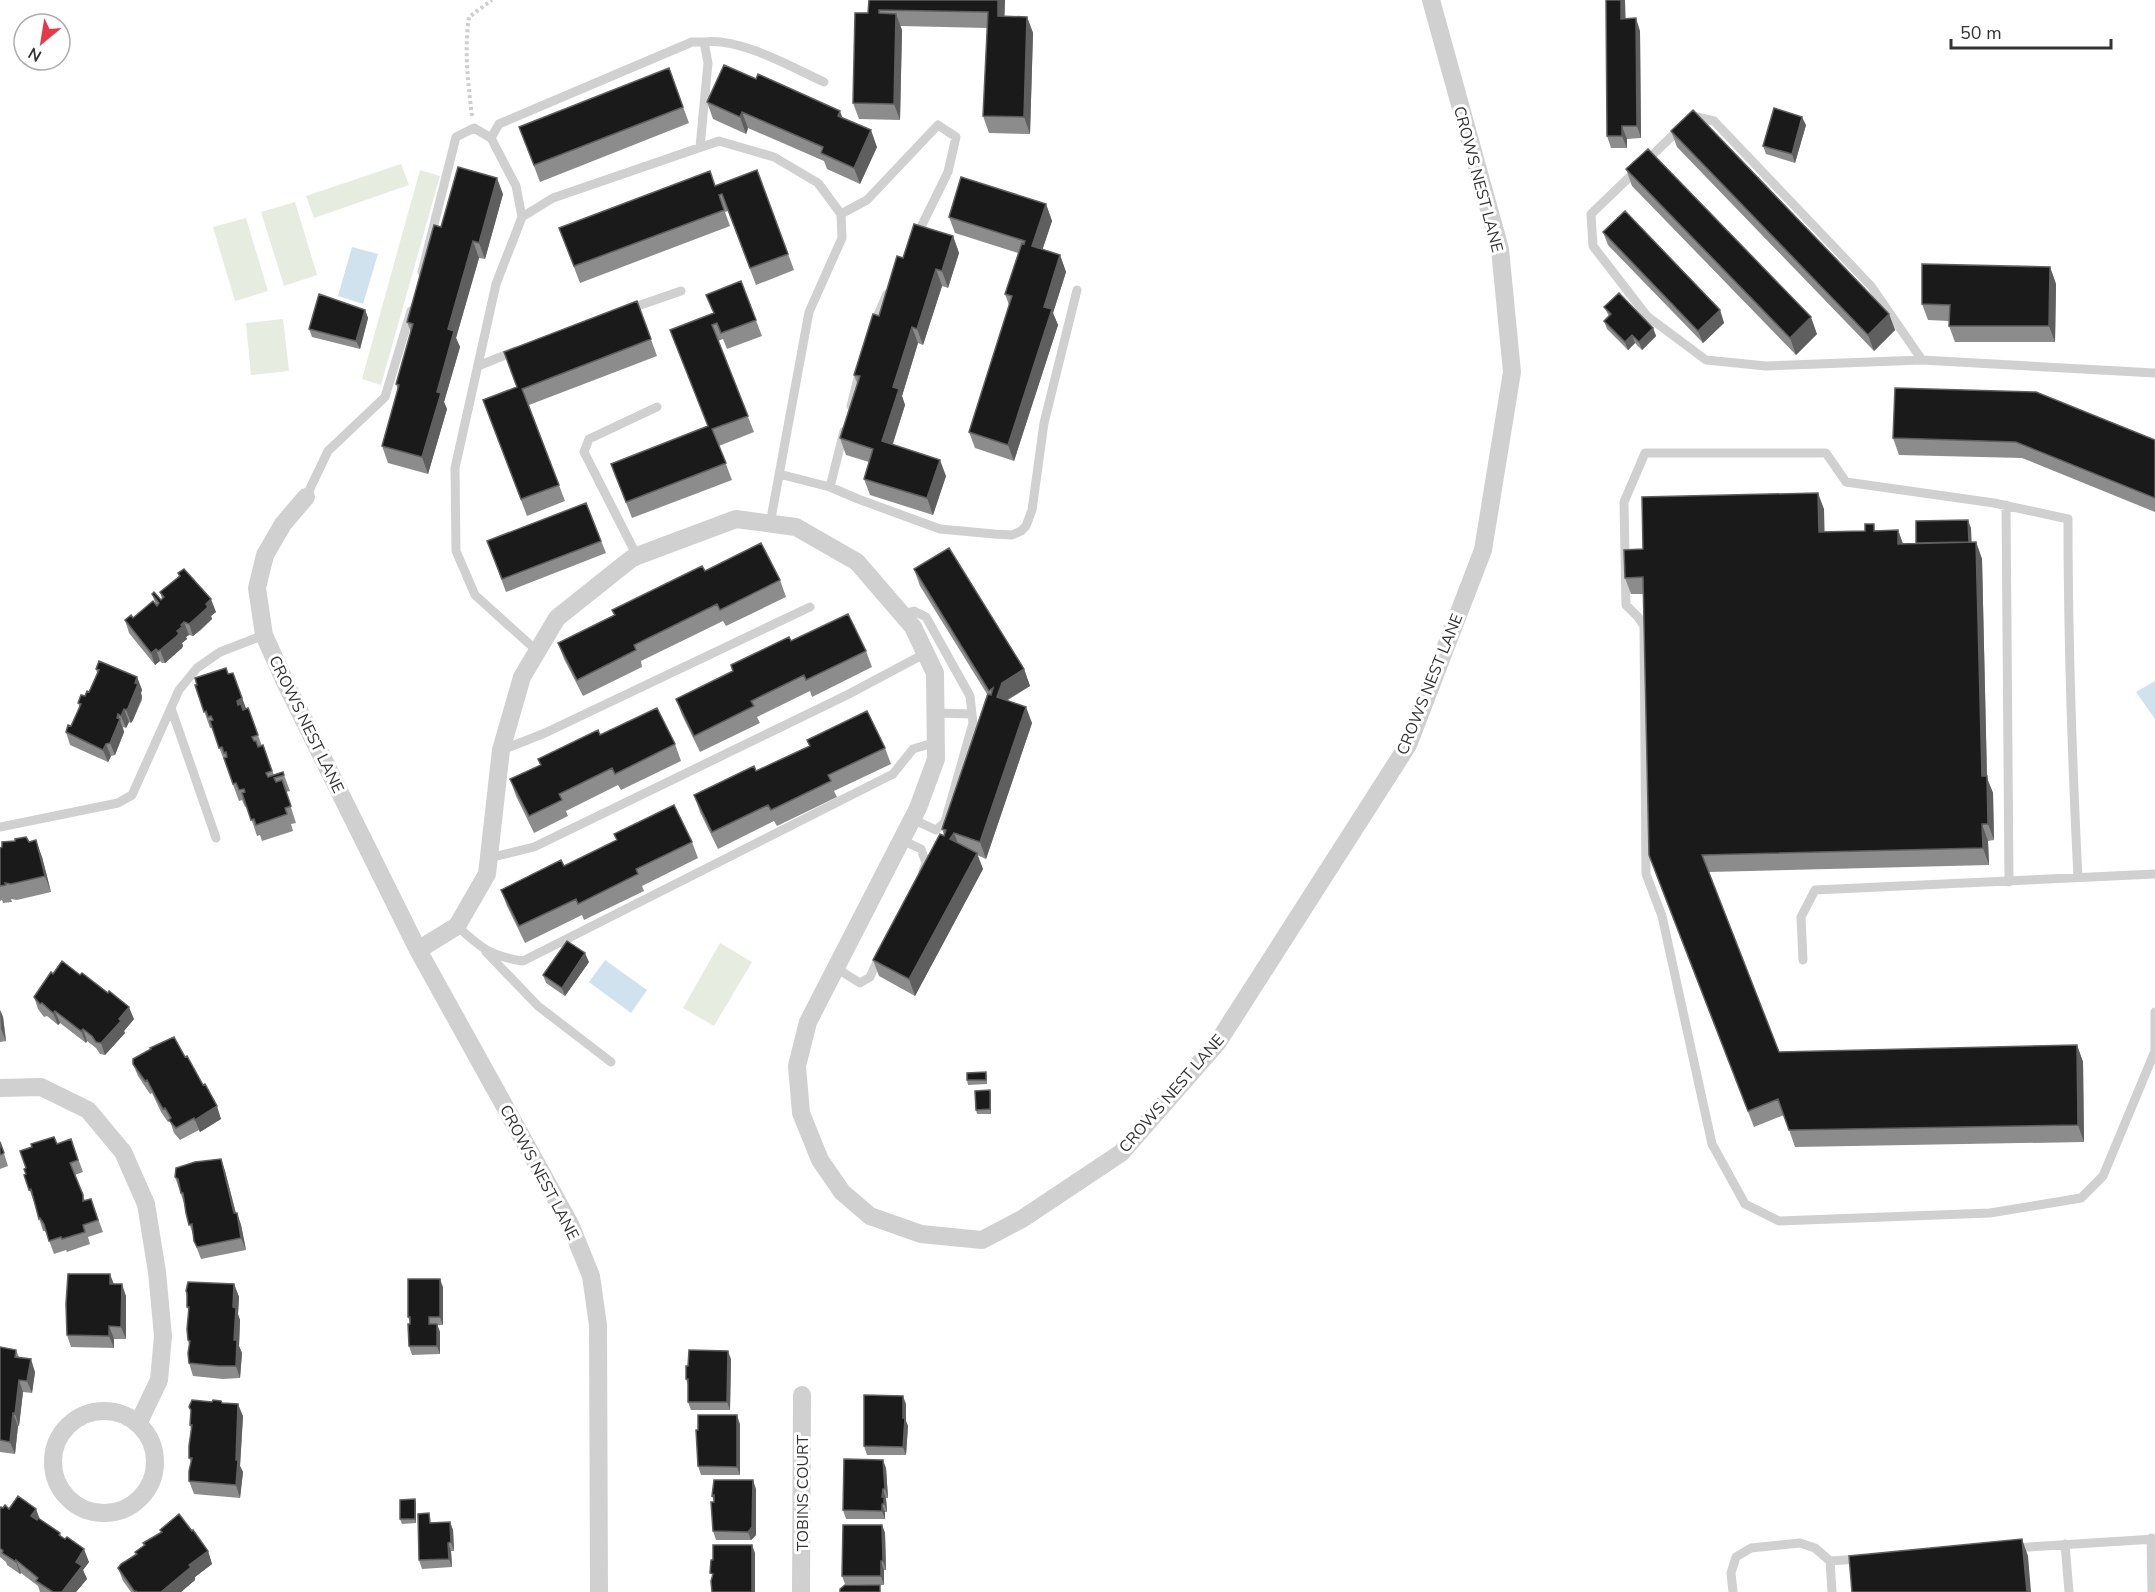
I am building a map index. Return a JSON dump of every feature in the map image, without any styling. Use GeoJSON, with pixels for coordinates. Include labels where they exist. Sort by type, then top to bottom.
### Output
{"type":"FeatureCollection","features":[{"type":"Feature","properties":{"kind":"street","name":"CROWS NEST LANE"},"geometry":{"type":"LineString","coordinates":[[418,950],[457,926],[487,874],[501,750],[522,677],[557,618],[637,556],[736,519],[796,527],[857,562],[913,627],[935,673],[936,759],[902,840],[808,1022],[797,1066],[801,1113],[819,1160],[842,1192],[870,1216],[921,1234],[982,1240],[1022,1219],[1121,1153],[1218,1042],[1408,745],[1483,550],[1512,372],[1500,249],[1431,0]]}},
{"type":"Feature","properties":{"kind":"street","name":"CROWS NEST LANE"},"geometry":{"type":"LineString","coordinates":[[306,497],[283,524],[265,555],[257,588],[264,635],[418,950],[570,1224],[591,1276],[598,1325],[599,1592]]}},
{"type":"Feature","properties":{"kind":"street"},"geometry":{"type":"LineString","coordinates":[[0,1088],[41,1087],[88,1110],[123,1152],[146,1204],[157,1272],[163,1336],[159,1380],[138,1424]]}},
{"type":"Feature","properties":{"kind":"street","name":"TOBINS COURT"},"geometry":{"type":"LineString","coordinates":[[801,1592],[802,1395]]}},
{"type":"Feature","properties":{"kind":"street"},"geometry":{"type":"LineString","coordinates":[[96,1411],[123,1414],[138,1424],[148,1435],[155,1463],[152,1480],[141,1498],[113,1513],[95,1513],[82,1509],[68,1499],[54,1475],[52,1462],[56,1445],[64,1430],[77,1418],[96,1411]]}},
{"type":"Feature","properties":{"kind":"lane"},"geometry":{"type":"LineString","coordinates":[[491,138],[499,124],[692,42],[716,40],[745,48],[824,82]]}},
{"type":"Feature","properties":{"kind":"lane"},"geometry":{"type":"LineString","coordinates":[[700,147],[708,63],[704,42]]}},
{"type":"Feature","properties":{"kind":"lane"},"geometry":{"type":"LineString","coordinates":[[1922,360],[1871,286],[1714,121],[1693,117],[1591,214],[1593,246],[1647,316],[1706,360],[1766,366],[1922,360],[2155,373]]}},
{"type":"Feature","properties":{"kind":"lane"},"geometry":{"type":"LineString","coordinates":[[841,214],[867,200],[938,125],[956,137],[951,160],[948,172],[911,247]]}},
{"type":"Feature","properties":{"kind":"lane"},"geometry":{"type":"LineString","coordinates":[[418,285],[456,137],[474,128],[491,138],[516,186],[522,217],[496,284],[455,468],[456,550],[475,595],[537,651]]}},
{"type":"Feature","properties":{"kind":"lane"},"geometry":{"type":"LineString","coordinates":[[522,217],[553,198],[719,141],[774,157],[818,183],[841,214],[842,238],[809,312],[770,524]]}},
{"type":"Feature","properties":{"kind":"lane"},"geometry":{"type":"LineString","coordinates":[[869,340],[875,318],[891,288]]}},
{"type":"Feature","properties":{"kind":"lane"},"geometry":{"type":"LineString","coordinates":[[779,474],[830,487],[858,500],[940,529],[1012,535],[1021,531],[1026,526],[1032,510],[1044,423],[1077,290]]}},
{"type":"Feature","properties":{"kind":"lane"},"geometry":{"type":"LineString","coordinates":[[614,315],[681,291]]}},
{"type":"Feature","properties":{"kind":"lane"},"geometry":{"type":"LineString","coordinates":[[306,497],[328,451],[385,397],[412,307]]}},
{"type":"Feature","properties":{"kind":"lane"},"geometry":{"type":"LineString","coordinates":[[478,366],[527,346]]}},
{"type":"Feature","properties":{"kind":"lane"},"geometry":{"type":"LineString","coordinates":[[830,487],[862,363]]}},
{"type":"Feature","properties":{"kind":"lane"},"geometry":{"type":"LineString","coordinates":[[637,556],[584,452],[589,439],[657,407]]}},
{"type":"Feature","properties":{"kind":"lane"},"geometry":{"type":"LineString","coordinates":[[2078,878],[2070,726],[2068,519],[2006,505],[1846,482],[1826,453],[1645,453],[1624,502],[1626,605],[1644,626],[1646,874],[1662,916],[1712,1144],[1745,1204],[1779,1221],[1990,1213],[2081,1198],[2103,1176],[2155,1051],[2155,1012]]}},
{"type":"Feature","properties":{"kind":"lane"},"geometry":{"type":"LineString","coordinates":[[2006,505],[2009,882]]}},
{"type":"Feature","properties":{"kind":"lane"},"geometry":{"type":"LineString","coordinates":[[501,750],[545,733],[810,607]]}},
{"type":"Feature","properties":{"kind":"lane"},"geometry":{"type":"LineString","coordinates":[[903,615],[914,611],[926,617],[970,696],[973,723],[945,822],[936,830],[912,819]]}},
{"type":"Feature","properties":{"kind":"lane"},"geometry":{"type":"LineString","coordinates":[[0,827],[118,803],[132,795],[179,690],[197,668],[220,652],[264,635]]}},
{"type":"Feature","properties":{"kind":"lane"},"geometry":{"type":"LineString","coordinates":[[489,858],[534,847],[847,695],[926,653]]}},
{"type":"Feature","properties":{"kind":"lane"},"geometry":{"type":"LineString","coordinates":[[171,708],[216,838]]}},
{"type":"Feature","properties":{"kind":"lane"},"geometry":{"type":"LineString","coordinates":[[936,713],[972,714]]}},
{"type":"Feature","properties":{"kind":"lane"},"geometry":{"type":"LineString","coordinates":[[484,950],[523,961],[893,774],[913,749],[936,742]]}},
{"type":"Feature","properties":{"kind":"lane"},"geometry":{"type":"LineString","coordinates":[[902,840],[921,849],[926,863],[916,884]]}},
{"type":"Feature","properties":{"kind":"lane"},"geometry":{"type":"LineString","coordinates":[[1803,960],[1802,917],[1815,890],[2155,874]]}},
{"type":"Feature","properties":{"kind":"lane"},"geometry":{"type":"LineString","coordinates":[[457,926],[484,950],[538,1006],[611,1062]]}},
{"type":"Feature","properties":{"kind":"lane"},"geometry":{"type":"LineString","coordinates":[[836,968],[860,983],[870,977],[885,946]]}},
{"type":"Feature","properties":{"kind":"lane"},"geometry":{"type":"LineString","coordinates":[[2008,1548],[2153,1538],[2152,1592]]}},
{"type":"Feature","properties":{"kind":"lane"},"geometry":{"type":"LineString","coordinates":[[1733,1592],[1731,1573],[1736,1557],[1751,1548],[1800,1544],[1815,1548],[1830,1561],[1832,1592]]}},
{"type":"Feature","properties":{"kind":"lane"},"geometry":{"type":"LineString","coordinates":[[2065,1544],[2069,1592]]}},
{"type":"Feature","properties":{"kind":"lane"},"geometry":{"type":"LineString","coordinates":[[1830,1561],[1866,1558]]}},
{"type":"Feature","properties":{"kind":"path"},"geometry":{"type":"LineString","coordinates":[[474,128],[465,41],[469,17],[492,0]]}},
{"type":"Feature","properties":{"kind":"shaded area"},"geometry":{"type":"Polygon","coordinates":[[[401,164],[409,185],[314,218],[306,196],[401,164]]]}},
{"type":"Feature","properties":{"kind":"shaded area"},"geometry":{"type":"Polygon","coordinates":[[[420,170],[440,176],[381,385],[362,379],[420,170]]]}},
{"type":"Feature","properties":{"kind":"shaded area"},"geometry":{"type":"Polygon","coordinates":[[[295,202],[317,275],[284,286],[261,212],[295,202]]]}},
{"type":"Feature","properties":{"kind":"shaded area"},"geometry":{"type":"Polygon","coordinates":[[[246,218],[268,291],[235,301],[213,227],[246,218]]]}},
{"type":"Feature","properties":{"kind":"shaded area"},"geometry":{"type":"Polygon","coordinates":[[[283,319],[289,371],[251,375],[246,323],[283,319]]]}},
{"type":"Feature","properties":{"kind":"shaded area"},"geometry":{"type":"Polygon","coordinates":[[[720,943],[752,962],[714,1026],[683,1008],[720,943]]]}},
{"type":"Feature","properties":{"kind":"water"},"geometry":{"type":"Polygon","coordinates":[[[352,247],[378,254],[363,304],[338,296],[352,247]]]}},
{"type":"Feature","properties":{"kind":"water"},"geometry":{"type":"Polygon","coordinates":[[[2155,681],[2155,719],[2136,692],[2155,681]]]}},
{"type":"Feature","properties":{"kind":"water"},"geometry":{"type":"Polygon","coordinates":[[[605,960],[647,990],[631,1013],[589,982],[605,960]]]}},
{"type":"Feature","properties":{"kind":"building"},"geometry":{"type":"Polygon","coordinates":[[[869,0],[998,0],[998,16],[1027,17],[1024,117],[983,116],[988,12],[879,10],[879,13],[896,14],[894,104],[853,103],[855,13],[868,13],[869,0]]]}},
{"type":"Feature","properties":{"kind":"building"},"geometry":{"type":"Polygon","coordinates":[[[1606,0],[1621,0],[1621,19],[1636,18],[1637,126],[1622,126],[1622,136],[1607,136],[1606,0]]]}},
{"type":"Feature","properties":{"kind":"building"},"geometry":{"type":"Polygon","coordinates":[[[724,65],[756,79],[758,74],[840,111],[838,116],[871,130],[854,168],[821,153],[823,147],[742,112],[740,117],[707,102],[724,65]]]}},
{"type":"Feature","properties":{"kind":"building"},"geometry":{"type":"Polygon","coordinates":[[[669,68],[683,107],[534,165],[519,127],[669,68]]]}},
{"type":"Feature","properties":{"kind":"building"},"geometry":{"type":"Polygon","coordinates":[[[1774,108],[1802,117],[1792,154],[1763,146],[1774,108]]]}},
{"type":"Feature","properties":{"kind":"building"},"geometry":{"type":"Polygon","coordinates":[[[1693,110],[1889,314],[1868,335],[1671,131],[1693,110]]]}},
{"type":"Feature","properties":{"kind":"building"},"geometry":{"type":"Polygon","coordinates":[[[1648,149],[1811,317],[1790,338],[1626,169],[1648,149]]]}},
{"type":"Feature","properties":{"kind":"building"},"geometry":{"type":"Polygon","coordinates":[[[458,167],[497,178],[479,243],[473,241],[448,329],[454,331],[437,392],[441,393],[422,457],[382,446],[413,324],[407,322],[434,225],[441,227],[458,167]]]}},
{"type":"Feature","properties":{"kind":"building"},"geometry":{"type":"Polygon","coordinates":[[[757,170],[788,254],[750,268],[722,194],[719,195],[724,210],[574,266],[559,228],[710,171],[715,186],[757,170]]]}},
{"type":"Feature","properties":{"kind":"building"},"geometry":{"type":"Polygon","coordinates":[[[961,177],[1046,204],[1032,246],[1060,255],[1044,307],[1052,309],[1008,445],[969,432],[1012,296],[1005,294],[1022,243],[1024,244],[1025,241],[949,217],[961,177]]]}},
{"type":"Feature","properties":{"kind":"building"},"geometry":{"type":"Polygon","coordinates":[[[1625,211],[1720,310],[1698,331],[1603,232],[1625,211]]]}},
{"type":"Feature","properties":{"kind":"building"},"geometry":{"type":"Polygon","coordinates":[[[914,224],[953,236],[942,271],[936,269],[917,329],[912,327],[893,387],[899,389],[882,441],[940,460],[927,498],[864,479],[873,449],[840,438],[860,376],[854,375],[873,314],[879,316],[897,256],[903,258],[914,224]]]}},
{"type":"Feature","properties":{"kind":"building"},"geometry":{"type":"Polygon","coordinates":[[[1922,264],[2050,267],[2049,326],[1949,326],[1950,305],[1922,304],[1922,264]]]}},
{"type":"Feature","properties":{"kind":"building"},"geometry":{"type":"Polygon","coordinates":[[[741,281],[756,320],[721,333],[717,323],[712,325],[748,416],[712,429],[726,463],[626,502],[611,464],[708,426],[670,330],[714,313],[706,295],[741,281]]]}},
{"type":"Feature","properties":{"kind":"building"},"geometry":{"type":"Polygon","coordinates":[[[1619,293],[1653,328],[1639,342],[1632,335],[1625,342],[1604,321],[1611,314],[1604,307],[1619,293]]]}},
{"type":"Feature","properties":{"kind":"building"},"geometry":{"type":"Polygon","coordinates":[[[319,294],[365,310],[356,341],[309,329],[319,294]]]}},
{"type":"Feature","properties":{"kind":"building"},"geometry":{"type":"Polygon","coordinates":[[[637,301],[651,339],[522,389],[559,485],[521,499],[483,400],[517,387],[504,352],[637,301]]]}},
{"type":"Feature","properties":{"kind":"building"},"geometry":{"type":"Polygon","coordinates":[[[1895,388],[2036,392],[2155,440],[2155,498],[2016,442],[1893,438],[1895,388]]]}},
{"type":"Feature","properties":{"kind":"building"},"geometry":{"type":"Polygon","coordinates":[[[1818,493],[1819,532],[1865,531],[1865,524],[1874,524],[1874,531],[1898,530],[1898,544],[1976,542],[1982,776],[1987,776],[1988,824],[1982,824],[1983,848],[1702,855],[1779,1052],[2077,1045],[2078,1125],[1789,1130],[1778,1099],[1748,1111],[1649,855],[1643,577],[1625,578],[1624,550],[1643,549],[1642,497],[1818,493]]]}},
{"type":"Feature","properties":{"kind":"building"},"geometry":{"type":"Polygon","coordinates":[[[586,503],[601,541],[502,579],[487,541],[586,503]]]}},
{"type":"Feature","properties":{"kind":"building"},"geometry":{"type":"Polygon","coordinates":[[[1968,520],[1969,542],[1916,543],[1916,521],[1968,520]]]}},
{"type":"Feature","properties":{"kind":"building"},"geometry":{"type":"Polygon","coordinates":[[[761,543],[780,580],[720,610],[717,604],[634,645],[636,650],[577,680],[558,643],[615,615],[612,610],[702,566],[705,571],[761,543]]]}},
{"type":"Feature","properties":{"kind":"building"},"geometry":{"type":"Polygon","coordinates":[[[949,548],[1024,669],[1002,683],[997,697],[1026,707],[980,842],[954,833],[950,839],[977,853],[909,979],[873,960],[940,834],[944,836],[946,830],[942,829],[988,694],[991,695],[993,688],[989,691],[914,569],[949,548]]]}},
{"type":"Feature","properties":{"kind":"building"},"geometry":{"type":"Polygon","coordinates":[[[184,569],[211,599],[206,604],[208,607],[189,624],[184,622],[177,631],[179,633],[177,636],[160,650],[156,649],[151,653],[125,620],[131,615],[133,618],[153,601],[157,606],[159,603],[152,594],[154,592],[161,600],[164,597],[160,592],[180,576],[178,573],[184,569]]]}},
{"type":"Feature","properties":{"kind":"building"},"geometry":{"type":"Polygon","coordinates":[[[848,614],[866,651],[806,680],[804,675],[751,701],[754,706],[694,736],[676,699],[733,671],[731,665],[789,637],[791,641],[848,614]]]}},
{"type":"Feature","properties":{"kind":"building"},"geometry":{"type":"Polygon","coordinates":[[[99,661],[137,677],[135,683],[138,684],[128,708],[124,709],[121,716],[118,714],[117,718],[120,719],[110,743],[106,744],[103,750],[66,732],[81,704],[78,703],[81,695],[85,696],[87,691],[89,692],[99,670],[96,669],[99,661]]]}},
{"type":"Feature","properties":{"kind":"building"},"geometry":{"type":"Polygon","coordinates":[[[226,668],[228,674],[233,673],[242,698],[237,701],[238,705],[241,704],[243,710],[248,708],[249,710],[258,735],[252,737],[258,747],[263,745],[272,771],[266,773],[268,777],[283,772],[284,775],[274,778],[276,782],[282,780],[291,806],[285,808],[287,814],[256,825],[254,819],[251,820],[242,793],[245,792],[244,789],[239,790],[236,783],[233,784],[224,758],[227,757],[226,752],[224,753],[222,747],[219,748],[210,721],[213,720],[211,716],[208,717],[206,711],[204,712],[195,685],[197,685],[195,678],[226,668]]]}},
{"type":"Feature","properties":{"kind":"building"},"geometry":{"type":"Polygon","coordinates":[[[657,708],[675,744],[615,774],[612,768],[559,794],[562,800],[529,816],[510,779],[541,765],[538,759],[598,730],[600,735],[657,708]]]}},
{"type":"Feature","properties":{"kind":"building"},"geometry":{"type":"Polygon","coordinates":[[[867,711],[885,748],[828,775],[831,781],[771,810],[768,805],[712,832],[694,795],[754,766],[756,771],[810,746],[807,740],[867,711]]]}},
{"type":"Feature","properties":{"kind":"building"},"geometry":{"type":"Polygon","coordinates":[[[674,805],[692,842],[636,869],[638,874],[578,904],[576,899],[519,926],[501,890],[561,860],[564,866],[617,840],[614,834],[674,805]]]}},
{"type":"Feature","properties":{"kind":"building"},"geometry":{"type":"Polygon","coordinates":[[[26,837],[29,842],[36,840],[45,876],[11,884],[5,883],[6,885],[0,886],[2,842],[26,837]]]}},
{"type":"Feature","properties":{"kind":"building"},"geometry":{"type":"Polygon","coordinates":[[[567,941],[585,953],[562,988],[543,975],[567,941]]]}},
{"type":"Feature","properties":{"kind":"building"},"geometry":{"type":"Polygon","coordinates":[[[62,961],[108,993],[109,991],[129,1007],[119,1019],[121,1021],[101,1043],[96,1042],[83,1029],[81,1031],[55,1011],[53,1013],[34,997],[51,972],[53,974],[62,961]]]}},
{"type":"Feature","properties":{"kind":"building"},"geometry":{"type":"Polygon","coordinates":[[[174,1037],[217,1106],[195,1120],[194,1118],[176,1128],[169,1120],[171,1118],[165,1108],[163,1109],[147,1080],[145,1081],[133,1064],[133,1059],[174,1037]]]}},
{"type":"Feature","properties":{"kind":"building"},"geometry":{"type":"Polygon","coordinates":[[[986,1072],[986,1080],[967,1080],[967,1073],[986,1072]]]}},
{"type":"Feature","properties":{"kind":"building"},"geometry":{"type":"Polygon","coordinates":[[[990,1090],[990,1109],[976,1110],[975,1091],[990,1090]]]}},
{"type":"Feature","properties":{"kind":"building"},"geometry":{"type":"Polygon","coordinates":[[[54,1137],[57,1144],[71,1139],[78,1160],[70,1163],[83,1195],[83,1201],[91,1199],[98,1220],[83,1225],[85,1232],[49,1241],[24,1175],[26,1168],[20,1151],[32,1147],[31,1144],[54,1137]]]}},
{"type":"Feature","properties":{"kind":"building"},"geometry":{"type":"Polygon","coordinates":[[[0,1142],[4,1153],[0,1155],[0,1142]]]}},
{"type":"Feature","properties":{"kind":"building"},"geometry":{"type":"Polygon","coordinates":[[[221,1159],[234,1213],[237,1213],[241,1238],[197,1247],[192,1224],[189,1225],[183,1193],[175,1177],[176,1168],[195,1162],[221,1159]]]}},
{"type":"Feature","properties":{"kind":"building"},"geometry":{"type":"Polygon","coordinates":[[[68,1274],[110,1274],[110,1284],[122,1284],[121,1327],[109,1326],[109,1336],[67,1335],[68,1274]]]}},
{"type":"Feature","properties":{"kind":"building"},"geometry":{"type":"Polygon","coordinates":[[[408,1279],[440,1279],[440,1317],[429,1317],[429,1324],[437,1324],[437,1346],[409,1346],[408,1279]]]}},
{"type":"Feature","properties":{"kind":"building"},"geometry":{"type":"Polygon","coordinates":[[[188,1282],[234,1284],[236,1366],[189,1363],[190,1341],[187,1329],[189,1307],[187,1307],[186,1291],[188,1282]]]}},
{"type":"Feature","properties":{"kind":"building"},"geometry":{"type":"Polygon","coordinates":[[[0,1347],[16,1350],[15,1357],[31,1359],[27,1381],[19,1380],[10,1442],[0,1440],[0,1347]]]}},
{"type":"Feature","properties":{"kind":"building"},"geometry":{"type":"Polygon","coordinates":[[[689,1350],[728,1351],[727,1402],[688,1402],[686,1366],[688,1366],[689,1350]]]}},
{"type":"Feature","properties":{"kind":"building"},"geometry":{"type":"Polygon","coordinates":[[[864,1395],[903,1396],[903,1418],[905,1418],[903,1447],[864,1446],[864,1395]]]}},
{"type":"Feature","properties":{"kind":"building"},"geometry":{"type":"Polygon","coordinates":[[[192,1400],[212,1402],[213,1400],[238,1404],[236,1485],[189,1481],[192,1458],[189,1458],[189,1446],[192,1425],[190,1425],[191,1410],[189,1407],[192,1400]]]}},
{"type":"Feature","properties":{"kind":"building"},"geometry":{"type":"Polygon","coordinates":[[[698,1415],[737,1415],[737,1467],[698,1466],[696,1430],[698,1430],[698,1415]]]}},
{"type":"Feature","properties":{"kind":"building"},"geometry":{"type":"Polygon","coordinates":[[[844,1459],[883,1460],[885,1489],[883,1489],[882,1511],[843,1510],[844,1459]]]}},
{"type":"Feature","properties":{"kind":"building"},"geometry":{"type":"Polygon","coordinates":[[[714,1480],[753,1480],[752,1527],[748,1532],[713,1531],[711,1502],[714,1502],[714,1495],[712,1496],[714,1480]]]}},
{"type":"Feature","properties":{"kind":"building"},"geometry":{"type":"Polygon","coordinates":[[[18,1496],[36,1509],[31,1516],[37,1520],[38,1518],[60,1533],[59,1535],[65,1539],[67,1537],[84,1549],[76,1562],[82,1566],[62,1592],[53,1592],[36,1581],[38,1578],[16,1560],[16,1562],[2,1553],[0,1509],[5,1505],[9,1509],[18,1496]]]}},
{"type":"Feature","properties":{"kind":"building"},"geometry":{"type":"Polygon","coordinates":[[[415,1499],[415,1519],[400,1519],[400,1500],[415,1499]]]}},
{"type":"Feature","properties":{"kind":"building"},"geometry":{"type":"Polygon","coordinates":[[[429,1513],[430,1523],[450,1522],[449,1559],[419,1560],[418,1514],[429,1513]]]}},
{"type":"Feature","properties":{"kind":"building"},"geometry":{"type":"Polygon","coordinates":[[[179,1514],[208,1551],[189,1565],[191,1567],[161,1592],[135,1592],[118,1568],[137,1554],[135,1552],[145,1545],[143,1543],[162,1532],[160,1530],[179,1514]]]}},
{"type":"Feature","properties":{"kind":"building"},"geometry":{"type":"Polygon","coordinates":[[[843,1525],[882,1525],[881,1576],[842,1576],[843,1525]]]}},
{"type":"Feature","properties":{"kind":"building"},"geometry":{"type":"Polygon","coordinates":[[[2022,1539],[2027,1592],[1852,1592],[1849,1556],[2022,1539]]]}},
{"type":"Feature","properties":{"kind":"building"},"geometry":{"type":"Polygon","coordinates":[[[713,1545],[752,1545],[752,1592],[712,1592],[713,1574],[710,1573],[713,1545]]]}},
{"type":"Feature","properties":{"kind":"building"},"geometry":{"type":"Polygon","coordinates":[[[845,1585],[880,1585],[880,1592],[840,1592],[845,1585]]]}}]}
